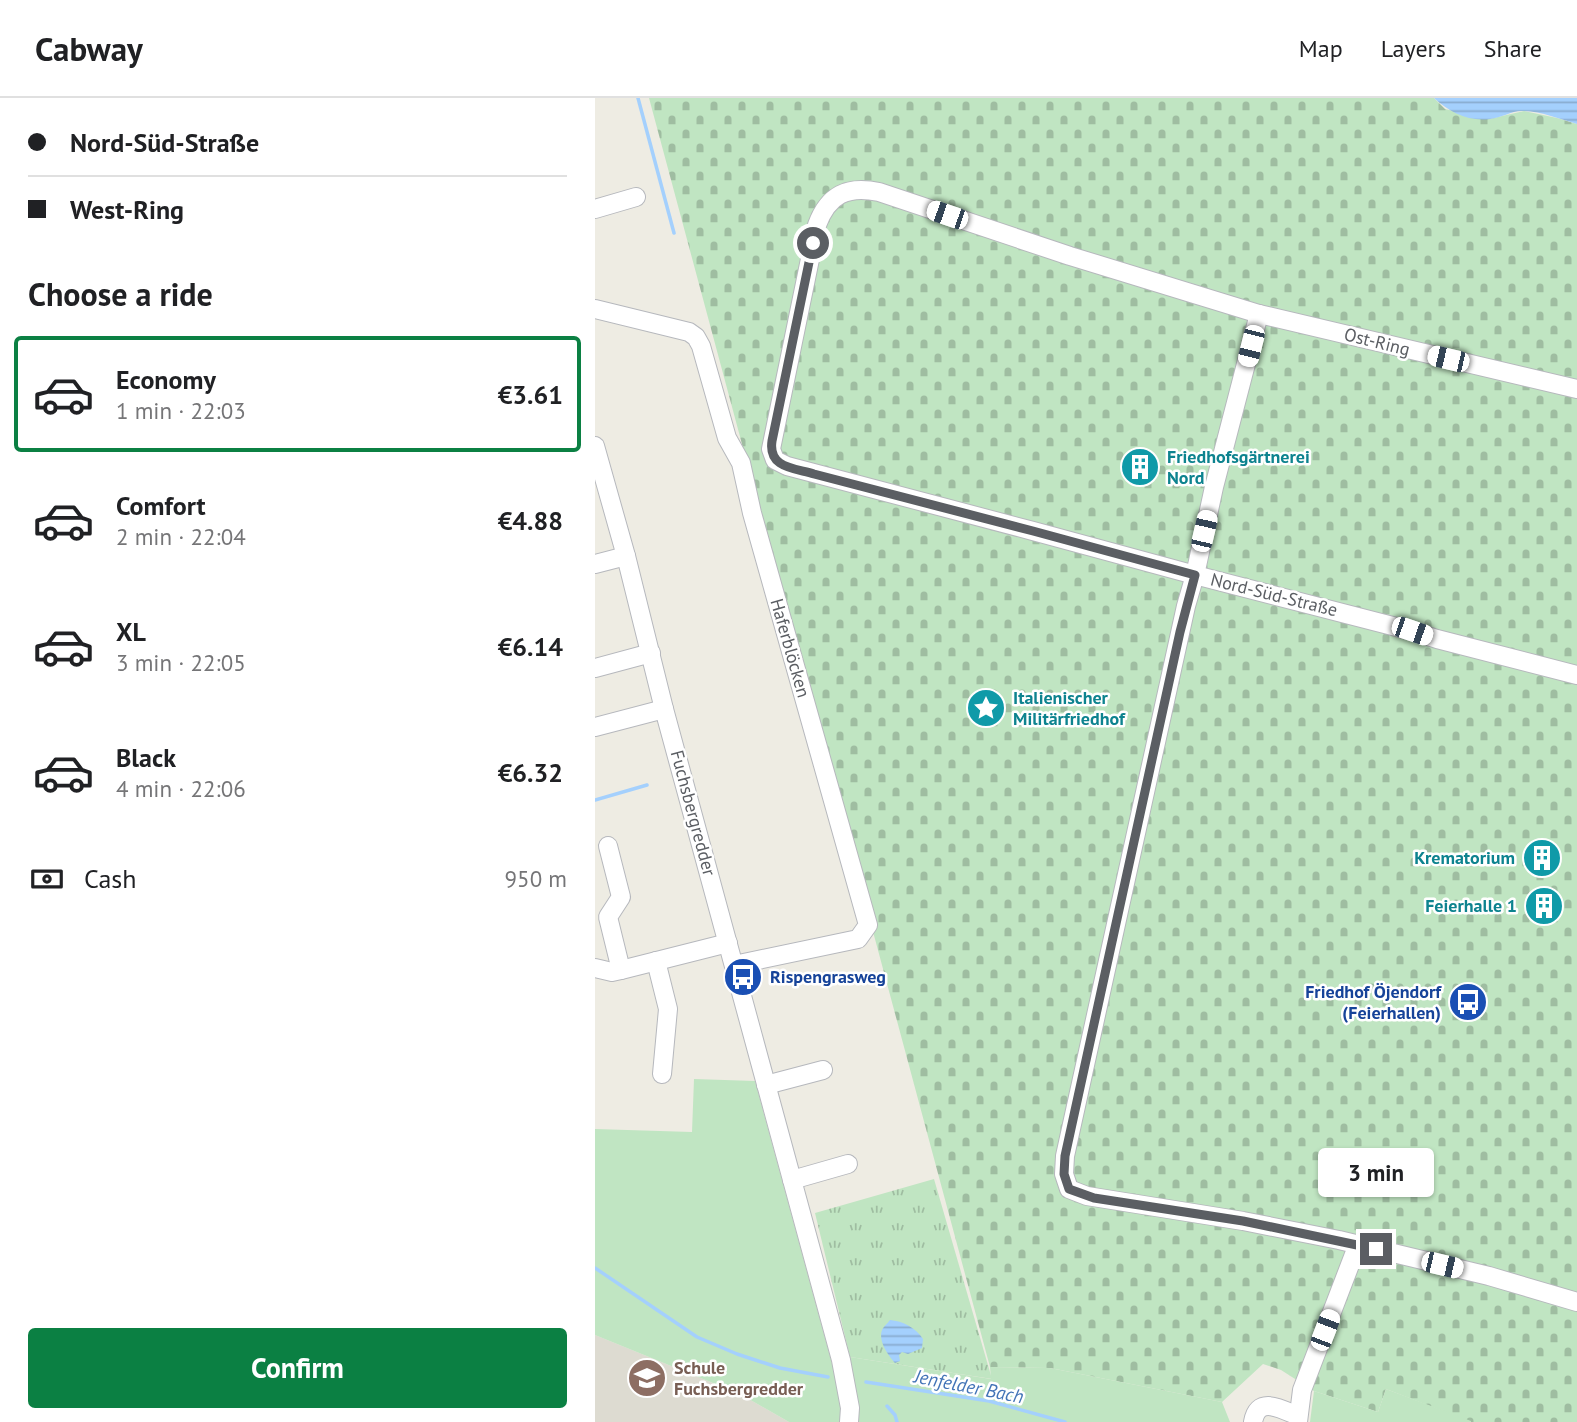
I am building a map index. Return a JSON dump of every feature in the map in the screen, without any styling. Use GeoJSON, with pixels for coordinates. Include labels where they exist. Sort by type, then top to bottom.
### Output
{"type":"FeatureCollection","features":[{"type":"Feature","properties":{"kind":"street","name":"Nord-Süd-Straße"},"geometry":{"type":"LineString","coordinates":[[1259,314],[1070,256],[879,192],[867,189],[850,190],[826,205],[817,225],[772,441],[772,452],[775,460],[814,474],[1577,675]]}},
{"type":"Feature","properties":{"kind":"street"},"geometry":{"type":"LineString","coordinates":[[595,209],[636,197]]}},
{"type":"Feature","properties":{"kind":"street","name":"Haferblöcken"},"geometry":{"type":"LineString","coordinates":[[595,309],[689,332],[701,346],[727,438],[741,463],[752,513],[868,925],[858,939],[734,965]]}},
{"type":"Feature","properties":{"kind":"street"},"geometry":{"type":"LineString","coordinates":[[1259,314],[1183,619],[1065,1156],[1064,1174],[1069,1189],[1094,1198],[1243,1221],[1358,1244],[1489,1276],[1577,1302]]}},
{"type":"Feature","properties":{"kind":"street","name":"Ost-Ring"},"geometry":{"type":"LineString","coordinates":[[1259,314],[1577,390]]}},
{"type":"Feature","properties":{"kind":"street","name":"Fuchsbergredder"},"geometry":{"type":"LineString","coordinates":[[595,446],[841,1360],[850,1408],[849,1422]]}},
{"type":"Feature","properties":{"kind":"street"},"geometry":{"type":"LineString","coordinates":[[595,564],[626,556]]}},
{"type":"Feature","properties":{"kind":"street"},"geometry":{"type":"LineString","coordinates":[[595,668],[651,653]]}},
{"type":"Feature","properties":{"kind":"street"},"geometry":{"type":"LineString","coordinates":[[595,727],[664,709]]}},
{"type":"Feature","properties":{"kind":"street"},"geometry":{"type":"LineString","coordinates":[[608,846],[621,897],[608,917],[621,971]]}},
{"type":"Feature","properties":{"kind":"street"},"geometry":{"type":"LineString","coordinates":[[595,968],[621,971],[728,943]]}},
{"type":"Feature","properties":{"kind":"street"},"geometry":{"type":"LineString","coordinates":[[656,961],[668,1009],[661,1074]]}},
{"type":"Feature","properties":{"kind":"street"},"geometry":{"type":"LineString","coordinates":[[766,1085],[823,1070]]}},
{"type":"Feature","properties":{"kind":"street"},"geometry":{"type":"LineString","coordinates":[[792,1180],[848,1164]]}},
{"type":"Feature","properties":{"kind":"street"},"geometry":{"type":"LineString","coordinates":[[1253,1422],[1255,1413],[1266,1406],[1277,1408],[1298,1419],[1302,1390],[1358,1244]]}},
{"type":"Feature","properties":{"kind":"shaded area","name":"Schule Fuchsbergredder"},"geometry":{"type":"Polygon","coordinates":[[[595,1335],[740,1394],[789,1422],[595,1422],[595,1335]]]}},
{"type":"Feature","properties":{"kind":"green space"},"geometry":{"type":"Polygon","coordinates":[[[649,98],[1434,98],[1445,109],[1489,119],[1524,111],[1577,124],[1577,1422],[1471,1422],[1386,1389],[1378,1412],[1314,1391],[1281,1370],[1263,1364],[1222,1402],[1050,1368],[990,1367],[649,98]]]}},
{"type":"Feature","properties":{"kind":"green space"},"geometry":{"type":"Polygon","coordinates":[[[694,1079],[755,1081],[840,1393],[842,1422],[789,1422],[740,1394],[595,1335],[595,1129],[692,1132],[694,1079]]]}},
{"type":"Feature","properties":{"kind":"green space"},"geometry":{"type":"Polygon","coordinates":[[[934,1179],[992,1379],[850,1357],[815,1213],[934,1179]]]}},
{"type":"Feature","properties":{"kind":"green space"},"geometry":{"type":"Polygon","coordinates":[[[850,1357],[991,1379],[990,1367],[1050,1368],[1222,1402],[1230,1422],[858,1422],[850,1357]]]}},
{"type":"Feature","properties":{"kind":"green space"},"geometry":{"type":"Polygon","coordinates":[[[1386,1389],[1471,1422],[1310,1422],[1314,1391],[1378,1412],[1386,1389]]]}},
{"type":"Feature","properties":{"kind":"water"},"geometry":{"type":"Polygon","coordinates":[[[1434,98],[1577,98],[1577,124],[1529,111],[1475,119],[1453,112],[1434,98]]]}},
{"type":"Feature","properties":{"kind":"water"},"geometry":{"type":"Polygon","coordinates":[[[890,1320],[909,1326],[923,1339],[922,1348],[908,1354],[902,1352],[899,1355],[900,1361],[895,1363],[881,1339],[882,1330],[890,1320]]]}},
{"type":"Feature","properties":{"kind":"waterway"},"geometry":{"type":"LineString","coordinates":[[638,98],[674,233]]}},
{"type":"Feature","properties":{"kind":"waterway"},"geometry":{"type":"LineString","coordinates":[[595,800],[647,785]]}},
{"type":"Feature","properties":{"kind":"waterway","name":"Jenfelder Bach"},"geometry":{"type":"LineString","coordinates":[[595,1268],[697,1337],[780,1368],[828,1377]]}},
{"type":"Feature","properties":{"kind":"waterway","name":"Jenfelder Bach"},"geometry":{"type":"LineString","coordinates":[[866,1382],[989,1401],[1065,1422]]}},
{"type":"Feature","properties":{"kind":"waterway"},"geometry":{"type":"LineString","coordinates":[[887,1406],[897,1422]]}},
{"type":"Feature","properties":{"kind":"place","name":"Friedhofsgärtnerei Nord"},"geometry":{"type":"Point","coordinates":[1140,467]}},
{"type":"Feature","properties":{"kind":"place","name":"Italienischer Militärfriedhof"},"geometry":{"type":"Point","coordinates":[986,708]}},
{"type":"Feature","properties":{"kind":"place","name":"Krematorium"},"geometry":{"type":"Point","coordinates":[1542,858]}},
{"type":"Feature","properties":{"kind":"place","name":"Feierhalle 1"},"geometry":{"type":"Point","coordinates":[1544,906]}},
{"type":"Feature","properties":{"kind":"place","name":"Rispengrasweg"},"geometry":{"type":"Point","coordinates":[743,977]}},
{"type":"Feature","properties":{"kind":"place","name":"Friedhof Öjendorf (Feierhallen)"},"geometry":{"type":"Point","coordinates":[1468,1002]}},
{"type":"Feature","properties":{"kind":"place","name":"Schule Fuchsbergredder"},"geometry":{"type":"Point","coordinates":[647,1378]}},
{"type":"Feature","properties":{"kind":"route"},"geometry":{"type":"LineString","coordinates":[[813,243],[772,441],[771,449],[775,460],[814,474],[1195,575],[1180,632],[1065,1156],[1064,1174],[1069,1189],[1094,1198],[1243,1221],[1376,1249]]}}]}
